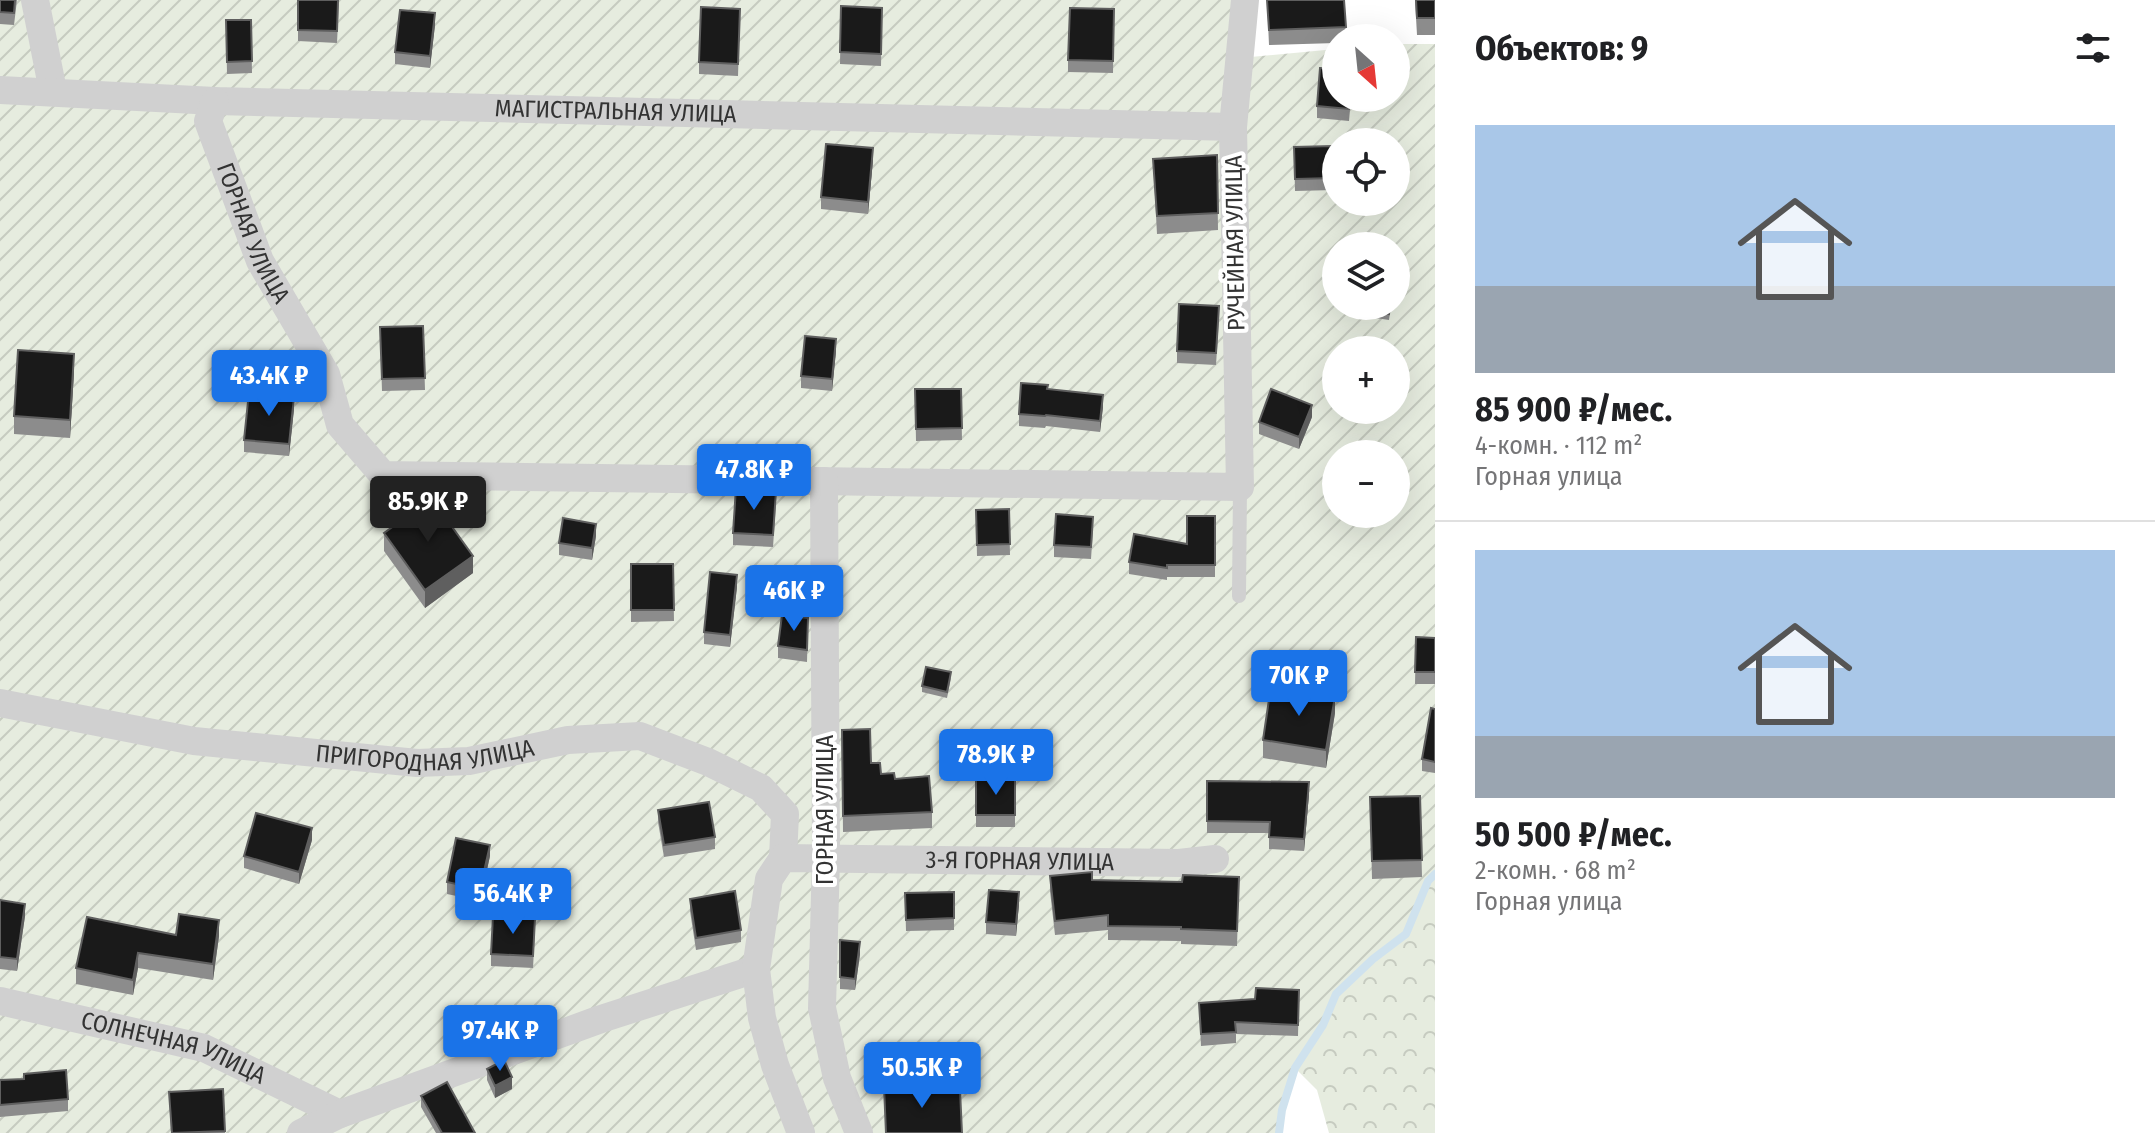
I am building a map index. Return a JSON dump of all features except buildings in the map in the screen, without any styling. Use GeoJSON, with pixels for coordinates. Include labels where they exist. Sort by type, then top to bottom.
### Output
{"type":"FeatureCollection","features":[{"type":"Feature","properties":{"kind":"street"},"geometry":{"type":"LineString","coordinates":[[35,0],[53,91]]}},
{"type":"Feature","properties":{"kind":"street","name":"РУЧЕЙНАЯ УЛИЦА"},"geometry":{"type":"LineString","coordinates":[[1240,487],[1233,127],[1245,0]]}},
{"type":"Feature","properties":{"kind":"street","name":"МАГИСТРАЛЬНАЯ УЛИЦА"},"geometry":{"type":"LineString","coordinates":[[0,90],[215,101],[1233,127]]}},
{"type":"Feature","properties":{"kind":"street","name":"ГОРНАЯ УЛИЦА"},"geometry":{"type":"LineString","coordinates":[[215,101],[208,121],[260,261],[326,374],[340,425],[383,475],[1240,487]]}},
{"type":"Feature","properties":{"kind":"street","name":"ГОРНАЯ УЛИЦА"},"geometry":{"type":"LineString","coordinates":[[824,481],[826,857],[822,1008],[837,1078],[859,1133]]}},
{"type":"Feature","properties":{"kind":"street","name":"ПРИГОРОДНАЯ УЛИЦА"},"geometry":{"type":"LineString","coordinates":[[0,703],[194,741],[417,763],[469,761],[568,740],[640,736],[708,762],[761,788],[785,814],[783,858]]}},
{"type":"Feature","properties":{"kind":"street"},"geometry":{"type":"LineString","coordinates":[[783,858],[769,879],[756,969],[762,1018],[775,1065],[801,1133]]}},
{"type":"Feature","properties":{"kind":"street","name":"3-Я ГОРНАЯ УЛИЦА"},"geometry":{"type":"LineString","coordinates":[[783,858],[1179,863],[1215,859]]}},
{"type":"Feature","properties":{"kind":"street"},"geometry":{"type":"LineString","coordinates":[[301,1133],[340,1114],[601,1019],[756,969]]}},
{"type":"Feature","properties":{"kind":"street","name":"СОЛНЕЧНАЯ УЛИЦА"},"geometry":{"type":"LineString","coordinates":[[0,1001],[204,1048],[340,1114]]}},
{"type":"Feature","properties":{"kind":"lane"},"geometry":{"type":"LineString","coordinates":[[1239,596],[1240,487]]}},
{"type":"Feature","properties":{"kind":"green space"},"geometry":{"type":"Polygon","coordinates":[[[0,0],[1245,0],[1240,58],[1322,50],[1322,112],[1410,112],[1410,44],[1435,44],[1435,874],[1428,881],[1406,934],[1373,959],[1336,994],[1321,1028],[1295,1068],[1280,1133],[0,1133],[0,0]]]}},
{"type":"Feature","properties":{"kind":"green space"},"geometry":{"type":"Polygon","coordinates":[[[1435,874],[1435,1133],[1329,1133],[1317,1090],[1295,1068],[1321,1028],[1336,994],[1373,959],[1406,934],[1428,881],[1435,874]]]}},
{"type":"Feature","properties":{"kind":"waterway"},"geometry":{"type":"LineString","coordinates":[[1279,1133],[1282,1110],[1295,1068],[1323,1025],[1336,994],[1373,959],[1406,934],[1428,881],[1435,874]]}}]}
